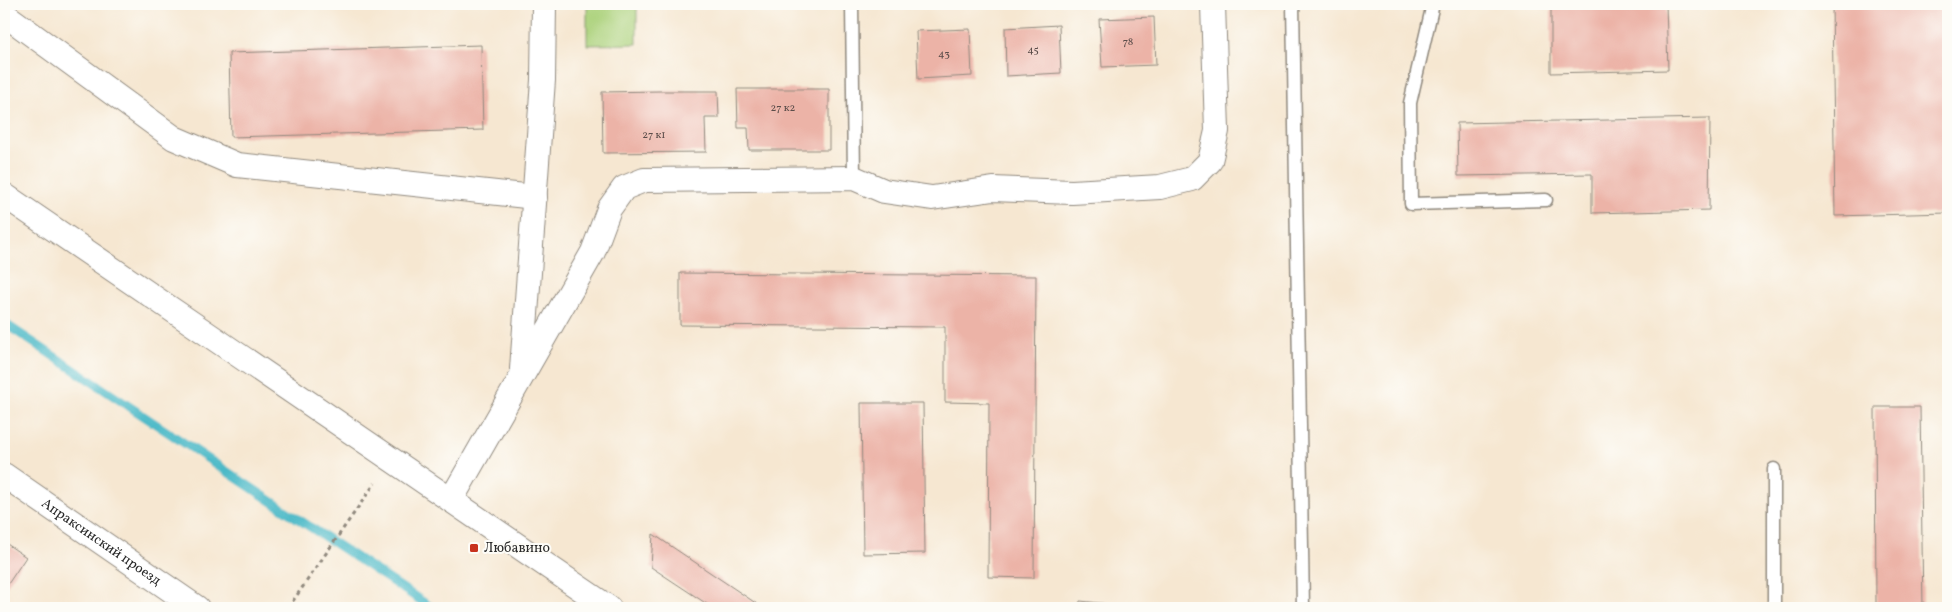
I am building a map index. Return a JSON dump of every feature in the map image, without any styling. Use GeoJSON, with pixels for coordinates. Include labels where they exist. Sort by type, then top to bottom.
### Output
{"type":"FeatureCollection","features":[{"type":"Feature","properties":{"kind":"street"},"geometry":{"type":"LineString","coordinates":[[522,374],[544,80],[544,4]]}},
{"type":"Feature","properties":{"kind":"street"},"geometry":{"type":"LineString","coordinates":[[451,500],[593,252],[608,209],[624,188],[644,180],[854,178],[884,191],[932,198],[993,189],[1072,192],[1160,187],[1192,179],[1210,161],[1217,130],[1213,4]]}},
{"type":"Feature","properties":{"kind":"street"},"geometry":{"type":"LineString","coordinates":[[4,14],[174,138],[237,165],[535,197]]}},
{"type":"Feature","properties":{"kind":"street"},"geometry":{"type":"LineString","coordinates":[[4,195],[609,608]]}},
{"type":"Feature","properties":{"kind":"street","name":"Апраксинский проезд"},"geometry":{"type":"LineString","coordinates":[[4,475],[197,608]]}},
{"type":"Feature","properties":{"kind":"lane"},"geometry":{"type":"LineString","coordinates":[[852,4],[854,178]]}},
{"type":"Feature","properties":{"kind":"lane"},"geometry":{"type":"LineString","coordinates":[[1293,4],[1303,608]]}},
{"type":"Feature","properties":{"kind":"lane"},"geometry":{"type":"LineString","coordinates":[[1433,4],[1410,103],[1411,204],[1546,200]]}},
{"type":"Feature","properties":{"kind":"lane"},"geometry":{"type":"LineString","coordinates":[[1774,469],[1774,608]]}},
{"type":"Feature","properties":{"kind":"path"},"geometry":{"type":"LineString","coordinates":[[288,608],[375,483]]}},
{"type":"Feature","properties":{"kind":"green space"},"geometry":{"type":"Polygon","coordinates":[[[587,4],[637,4],[637,44],[587,45],[587,4]]]}},
{"type":"Feature","properties":{"kind":"building"},"geometry":{"type":"Polygon","coordinates":[[[1551,4],[1666,4],[1668,70],[1551,73],[1551,4]]]}},
{"type":"Feature","properties":{"kind":"building"},"geometry":{"type":"Polygon","coordinates":[[[1832,4],[1948,4],[1948,213],[1835,216],[1832,4]]]}},
{"type":"Feature","properties":{"kind":"building"},"geometry":{"type":"Polygon","coordinates":[[[1154,17],[1156,65],[1102,67],[1099,19],[1154,17]]]}},
{"type":"Feature","properties":{"kind":"building"},"geometry":{"type":"Polygon","coordinates":[[[1059,25],[1061,73],[1006,76],[1005,28],[1059,25]]]}},
{"type":"Feature","properties":{"kind":"building"},"geometry":{"type":"Polygon","coordinates":[[[970,29],[972,76],[918,79],[916,31],[970,29]]]}},
{"type":"Feature","properties":{"kind":"building"},"geometry":{"type":"Polygon","coordinates":[[[481,45],[483,130],[231,137],[229,53],[481,45]]]}},
{"type":"Feature","properties":{"kind":"building"},"geometry":{"type":"Polygon","coordinates":[[[737,89],[829,89],[829,150],[749,150],[748,128],[738,128],[737,89]]]}},
{"type":"Feature","properties":{"kind":"building"},"geometry":{"type":"Polygon","coordinates":[[[718,91],[719,118],[705,118],[706,152],[603,153],[602,92],[718,91]]]}},
{"type":"Feature","properties":{"kind":"building"},"geometry":{"type":"Polygon","coordinates":[[[1710,118],[1709,210],[1592,213],[1592,174],[1458,176],[1457,123],[1710,118]]]}},
{"type":"Feature","properties":{"kind":"building"},"geometry":{"type":"Polygon","coordinates":[[[680,273],[1036,276],[1034,578],[988,577],[989,403],[945,402],[945,327],[680,325],[680,273]]]}},
{"type":"Feature","properties":{"kind":"building"},"geometry":{"type":"Polygon","coordinates":[[[861,403],[923,403],[925,553],[863,554],[861,403]]]}},
{"type":"Feature","properties":{"kind":"building"},"geometry":{"type":"Polygon","coordinates":[[[1875,407],[1920,407],[1923,608],[1876,608],[1875,407]]]}},
{"type":"Feature","properties":{"kind":"building"},"geometry":{"type":"Polygon","coordinates":[[[653,534],[763,608],[713,608],[651,567],[653,534]]]}},
{"type":"Feature","properties":{"kind":"building"},"geometry":{"type":"Polygon","coordinates":[[[4,542],[26,557],[4,590],[4,542]]]}},
{"type":"Feature","properties":{"kind":"building"},"geometry":{"type":"Polygon","coordinates":[[[1080,601],[1110,604],[1109,608],[1079,608],[1080,601]]]}},
{"type":"Feature","properties":{"kind":"waterway"},"geometry":{"type":"LineString","coordinates":[[4,323],[432,608]]}},
{"type":"Feature","properties":{"kind":"place","name":"Любавино"},"geometry":{"type":"Point","coordinates":[474,548]}}]}
